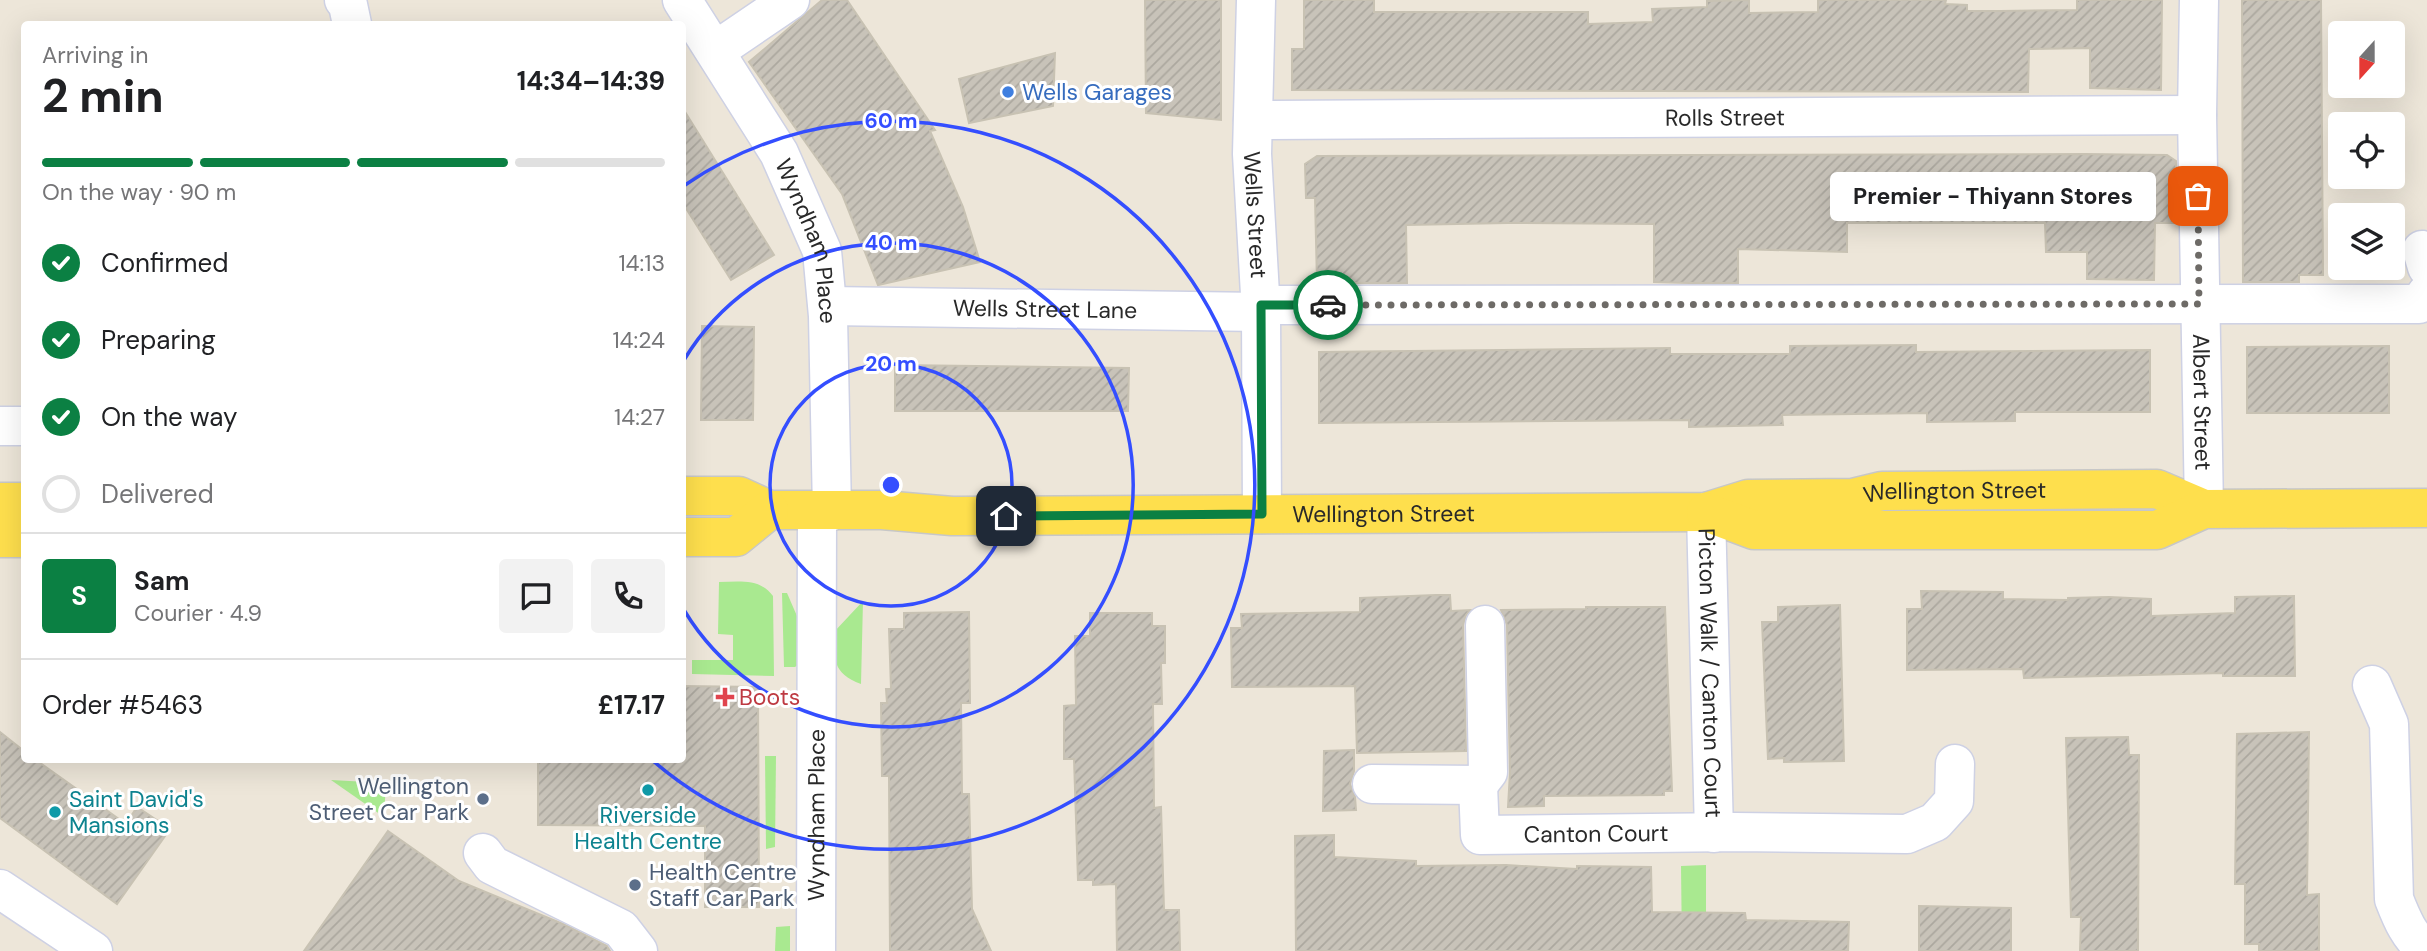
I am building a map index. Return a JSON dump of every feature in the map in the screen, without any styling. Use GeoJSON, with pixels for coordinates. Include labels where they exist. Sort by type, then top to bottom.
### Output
{"type":"FeatureCollection","features":[{"type":"Feature","properties":{"kind":"main road","name":"Wellington Street"},"geometry":{"type":"LineString","coordinates":[[686,496],[739,496],[769,510],[882,510],[952,516],[1706,512],[1748,499],[1853,498],[1882,491],[2157,489],[2204,509],[2427,508]]}},
{"type":"Feature","properties":{"kind":"main road"},"geometry":{"type":"LineString","coordinates":[[0,502],[21,502]]}},
{"type":"Feature","properties":{"kind":"main road"},"geometry":{"type":"LineString","coordinates":[[686,537],[736,537],[769,510]]}},
{"type":"Feature","properties":{"kind":"main road"},"geometry":{"type":"LineString","coordinates":[[0,538],[21,538]]}},
{"type":"Feature","properties":{"kind":"street"},"geometry":{"type":"LineString","coordinates":[[344,0],[348,5],[351,21]]}},
{"type":"Feature","properties":{"kind":"street","name":"Wyndham Place"},"geometry":{"type":"LineString","coordinates":[[682,0],[779,153],[822,251],[828,306],[816,951]]}},
{"type":"Feature","properties":{"kind":"street"},"geometry":{"type":"LineString","coordinates":[[715,51],[790,0]]}},
{"type":"Feature","properties":{"kind":"street","name":"Wells Street"},"geometry":{"type":"LineString","coordinates":[[1256,0],[1252,154],[1261,308],[1262,514]]}},
{"type":"Feature","properties":{"kind":"street","name":"Albert Street"},"geometry":{"type":"LineString","coordinates":[[2199,0],[2197,115],[2204,509]]}},
{"type":"Feature","properties":{"kind":"street","name":"Rolls Street"},"geometry":{"type":"LineString","coordinates":[[1254,120],[2197,115]]}},
{"type":"Feature","properties":{"kind":"street","name":"Wells Street Lane"},"geometry":{"type":"LineString","coordinates":[[828,306],[1261,308],[2419,304],[2427,293]]}},
{"type":"Feature","properties":{"kind":"street"},"geometry":{"type":"LineString","coordinates":[[0,426],[21,426]]}},
{"type":"Feature","properties":{"kind":"street","name":"Picton Walk / Canton Court"},"geometry":{"type":"LineString","coordinates":[[1706,512],[1714,833]]}},
{"type":"Feature","properties":{"kind":"street"},"geometry":{"type":"LineString","coordinates":[[1372,785],[1478,785],[1488,772],[1485,625]]}},
{"type":"Feature","properties":{"kind":"street"},"geometry":{"type":"LineString","coordinates":[[2372,685],[2389,724],[2394,899],[2404,922],[2419,945],[2427,949]]}},
{"type":"Feature","properties":{"kind":"street","name":"Canton Court"},"geometry":{"type":"LineString","coordinates":[[1478,785],[1480,835],[1907,834],[1935,822],[1954,801],[1955,764]]}},
{"type":"Feature","properties":{"kind":"street"},"geometry":{"type":"LineString","coordinates":[[483,853],[492,865],[621,929],[638,951]]}},
{"type":"Feature","properties":{"kind":"street"},"geometry":{"type":"LineString","coordinates":[[2,894],[93,951]]}},
{"type":"Feature","properties":{"kind":"green space"},"geometry":{"type":"Polygon","coordinates":[[[719,582],[755,584],[768,590],[773,596],[774,676],[692,674],[692,660],[733,660],[733,635],[718,634],[719,582]]]}},
{"type":"Feature","properties":{"kind":"green space"},"geometry":{"type":"Polygon","coordinates":[[[782,593],[787,593],[800,623],[800,663],[795,667],[784,667],[782,593]]]}},
{"type":"Feature","properties":{"kind":"green space"},"geometry":{"type":"Polygon","coordinates":[[[863,601],[861,684],[840,670],[835,657],[834,632],[863,601]]]}},
{"type":"Feature","properties":{"kind":"green space"},"geometry":{"type":"Polygon","coordinates":[[[765,756],[776,756],[775,847],[766,849],[765,756]]]}},
{"type":"Feature","properties":{"kind":"green space"},"geometry":{"type":"Polygon","coordinates":[[[331,780],[386,783],[384,817],[331,780]]]}},
{"type":"Feature","properties":{"kind":"green space"},"geometry":{"type":"Polygon","coordinates":[[[1706,865],[1706,951],[1682,951],[1681,866],[1706,865]]]}},
{"type":"Feature","properties":{"kind":"green space"},"geometry":{"type":"Polygon","coordinates":[[[790,926],[790,951],[775,951],[776,927],[790,926]]]}},
{"type":"Feature","properties":{"kind":"building"},"geometry":{"type":"Polygon","coordinates":[[[822,0],[847,0],[935,130],[930,131],[963,207],[980,262],[878,285],[842,194],[749,62],[822,0]]]}},
{"type":"Feature","properties":{"kind":"building"},"geometry":{"type":"Polygon","coordinates":[[[1145,0],[1221,0],[1221,120],[1146,113],[1145,0]]]}},
{"type":"Feature","properties":{"kind":"building"},"geometry":{"type":"Polygon","coordinates":[[[1304,0],[1374,0],[1374,12],[1588,12],[1588,24],[1653,22],[1652,9],[1707,7],[1707,1],[1749,0],[1749,13],[1818,12],[1818,0],[1946,0],[1945,4],[1967,5],[1967,11],[2000,11],[2077,10],[2077,0],[2162,0],[2161,90],[2090,88],[2090,48],[2029,49],[2028,92],[1292,90],[1292,49],[1304,49],[1304,0]]]}},
{"type":"Feature","properties":{"kind":"building"},"geometry":{"type":"Polygon","coordinates":[[[2242,0],[2321,0],[2323,275],[2299,275],[2299,282],[2243,282],[2242,0]]]}},
{"type":"Feature","properties":{"kind":"building","name":"Wells Garages"},"geometry":{"type":"Polygon","coordinates":[[[1055,53],[1053,106],[969,123],[959,79],[1055,53]]]}},
{"type":"Feature","properties":{"kind":"building"},"geometry":{"type":"Polygon","coordinates":[[[686,113],[774,255],[731,280],[686,208],[686,113]]]}},
{"type":"Feature","properties":{"kind":"building"},"geometry":{"type":"Polygon","coordinates":[[[2167,155],[2176,161],[2177,223],[2155,223],[2154,280],[2087,279],[2087,252],[2046,252],[2045,223],[1847,223],[1847,252],[1738,249],[1738,283],[1689,283],[1654,282],[1654,224],[1508,223],[1406,225],[1407,283],[1317,283],[1315,198],[1306,198],[1305,164],[1317,156],[2167,155]]]}},
{"type":"Feature","properties":{"kind":"building"},"geometry":{"type":"Polygon","coordinates":[[[702,326],[754,327],[753,420],[701,420],[702,326]]]}},
{"type":"Feature","properties":{"kind":"building"},"geometry":{"type":"Polygon","coordinates":[[[1916,345],[1916,352],[2150,350],[2150,412],[2015,412],[2015,421],[1927,422],[1927,413],[1782,415],[1783,425],[1689,427],[1689,420],[1319,423],[1319,352],[1670,348],[1670,354],[1790,354],[1790,346],[1916,345]]]}},
{"type":"Feature","properties":{"kind":"building"},"geometry":{"type":"Polygon","coordinates":[[[2389,346],[2389,413],[2247,413],[2247,347],[2389,346]]]}},
{"type":"Feature","properties":{"kind":"building"},"geometry":{"type":"Polygon","coordinates":[[[895,365],[1129,368],[1128,411],[895,411],[895,365]]]}},
{"type":"Feature","properties":{"kind":"building"},"geometry":{"type":"Polygon","coordinates":[[[1921,591],[2003,592],[2003,599],[2151,599],[2151,616],[2235,613],[2235,597],[2294,596],[2295,676],[2223,676],[2223,673],[2024,678],[2023,669],[1907,670],[1907,609],[1922,609],[1921,591]]]}},
{"type":"Feature","properties":{"kind":"building"},"geometry":{"type":"Polygon","coordinates":[[[1450,595],[1451,611],[1470,610],[1463,625],[1466,751],[1357,753],[1355,686],[1232,687],[1231,628],[1242,628],[1241,614],[1360,612],[1360,598],[1450,595]]]}},
{"type":"Feature","properties":{"kind":"building"},"geometry":{"type":"Polygon","coordinates":[[[1840,605],[1844,761],[1784,762],[1784,758],[1768,759],[1762,622],[1778,622],[1778,607],[1840,605]]]}},
{"type":"Feature","properties":{"kind":"building"},"geometry":{"type":"Polygon","coordinates":[[[1665,607],[1672,791],[1664,791],[1664,795],[1544,796],[1544,806],[1508,807],[1510,772],[1507,625],[1501,610],[1665,607]]]}},
{"type":"Feature","properties":{"kind":"building"},"geometry":{"type":"Polygon","coordinates":[[[969,612],[970,703],[961,703],[962,794],[969,794],[972,909],[991,951],[890,951],[889,776],[882,776],[881,703],[887,703],[886,689],[891,689],[889,629],[904,629],[904,613],[969,612]]]}},
{"type":"Feature","properties":{"kind":"building"},"geometry":{"type":"Polygon","coordinates":[[[1090,613],[1152,613],[1152,626],[1165,626],[1165,663],[1161,663],[1162,704],[1153,704],[1154,808],[1161,807],[1164,910],[1179,910],[1180,951],[1117,951],[1116,884],[1093,885],[1093,880],[1078,880],[1074,759],[1064,759],[1064,706],[1076,705],[1075,636],[1090,636],[1090,613]]]}},
{"type":"Feature","properties":{"kind":"building","name":"Riverside Health Centre"},"geometry":{"type":"Polygon","coordinates":[[[686,686],[758,687],[759,907],[705,907],[705,826],[538,825],[538,763],[686,763],[686,686]]]}},
{"type":"Feature","properties":{"kind":"building","name":"Saint David's Mansions"},"geometry":{"type":"Polygon","coordinates":[[[0,732],[21,749],[21,763],[40,763],[126,824],[137,807],[170,829],[117,904],[0,818],[0,732]]]}},
{"type":"Feature","properties":{"kind":"building"},"geometry":{"type":"Polygon","coordinates":[[[2309,732],[2307,895],[2319,894],[2319,951],[2259,951],[2259,944],[2245,944],[2245,884],[2235,884],[2237,734],[2309,732]]]}},
{"type":"Feature","properties":{"kind":"building"},"geometry":{"type":"Polygon","coordinates":[[[2128,737],[2129,755],[2139,755],[2138,951],[2080,951],[2081,917],[2071,917],[2066,738],[2128,737]]]}},
{"type":"Feature","properties":{"kind":"building"},"geometry":{"type":"Polygon","coordinates":[[[1354,750],[1354,771],[1350,784],[1356,810],[1323,811],[1324,751],[1354,750]]]}},
{"type":"Feature","properties":{"kind":"building"},"geometry":{"type":"Polygon","coordinates":[[[388,831],[459,881],[563,924],[607,946],[610,951],[304,951],[388,831]]]}},
{"type":"Feature","properties":{"kind":"building"},"geometry":{"type":"Polygon","coordinates":[[[1334,835],[1334,857],[1416,861],[1416,866],[1506,865],[1577,869],[1577,866],[1651,867],[1652,912],[1745,913],[1746,920],[1849,922],[1848,951],[1296,951],[1295,836],[1334,835]]]}},
{"type":"Feature","properties":{"kind":"building"},"geometry":{"type":"Polygon","coordinates":[[[1919,906],[2011,908],[2011,951],[1919,951],[1919,906]]]}},
{"type":"Feature","properties":{"kind":"way so far"},"geometry":{"type":"LineString","coordinates":[[1328,305],[2199,304],[2198,196]]}},
{"type":"Feature","properties":{"kind":"place","name":"Wells Garages"},"geometry":{"type":"Point","coordinates":[1008,92]}},
{"type":"Feature","properties":{"kind":"place","name":"Premier - Thiyann Stores"},"geometry":{"type":"Point","coordinates":[2198,196]}},
{"type":"Feature","properties":{"kind":"place","name":"Boots"},"geometry":{"type":"Point","coordinates":[725,697]}},
{"type":"Feature","properties":{"kind":"place","name":"Riverside Health Centre"},"geometry":{"type":"Point","coordinates":[648,790]}},
{"type":"Feature","properties":{"kind":"place","name":"Wellington Street Car Park"},"geometry":{"type":"Point","coordinates":[483,799]}},
{"type":"Feature","properties":{"kind":"place","name":"Saint David's Mansions"},"geometry":{"type":"Point","coordinates":[55,812]}},
{"type":"Feature","properties":{"kind":"place","name":"Health Centre Staff Car Park"},"geometry":{"type":"Point","coordinates":[635,885]}},
{"type":"Feature","properties":{"kind":"route"},"geometry":{"type":"LineString","coordinates":[[1006,516],[1262,514],[1261,305],[1328,305]]}}]}
